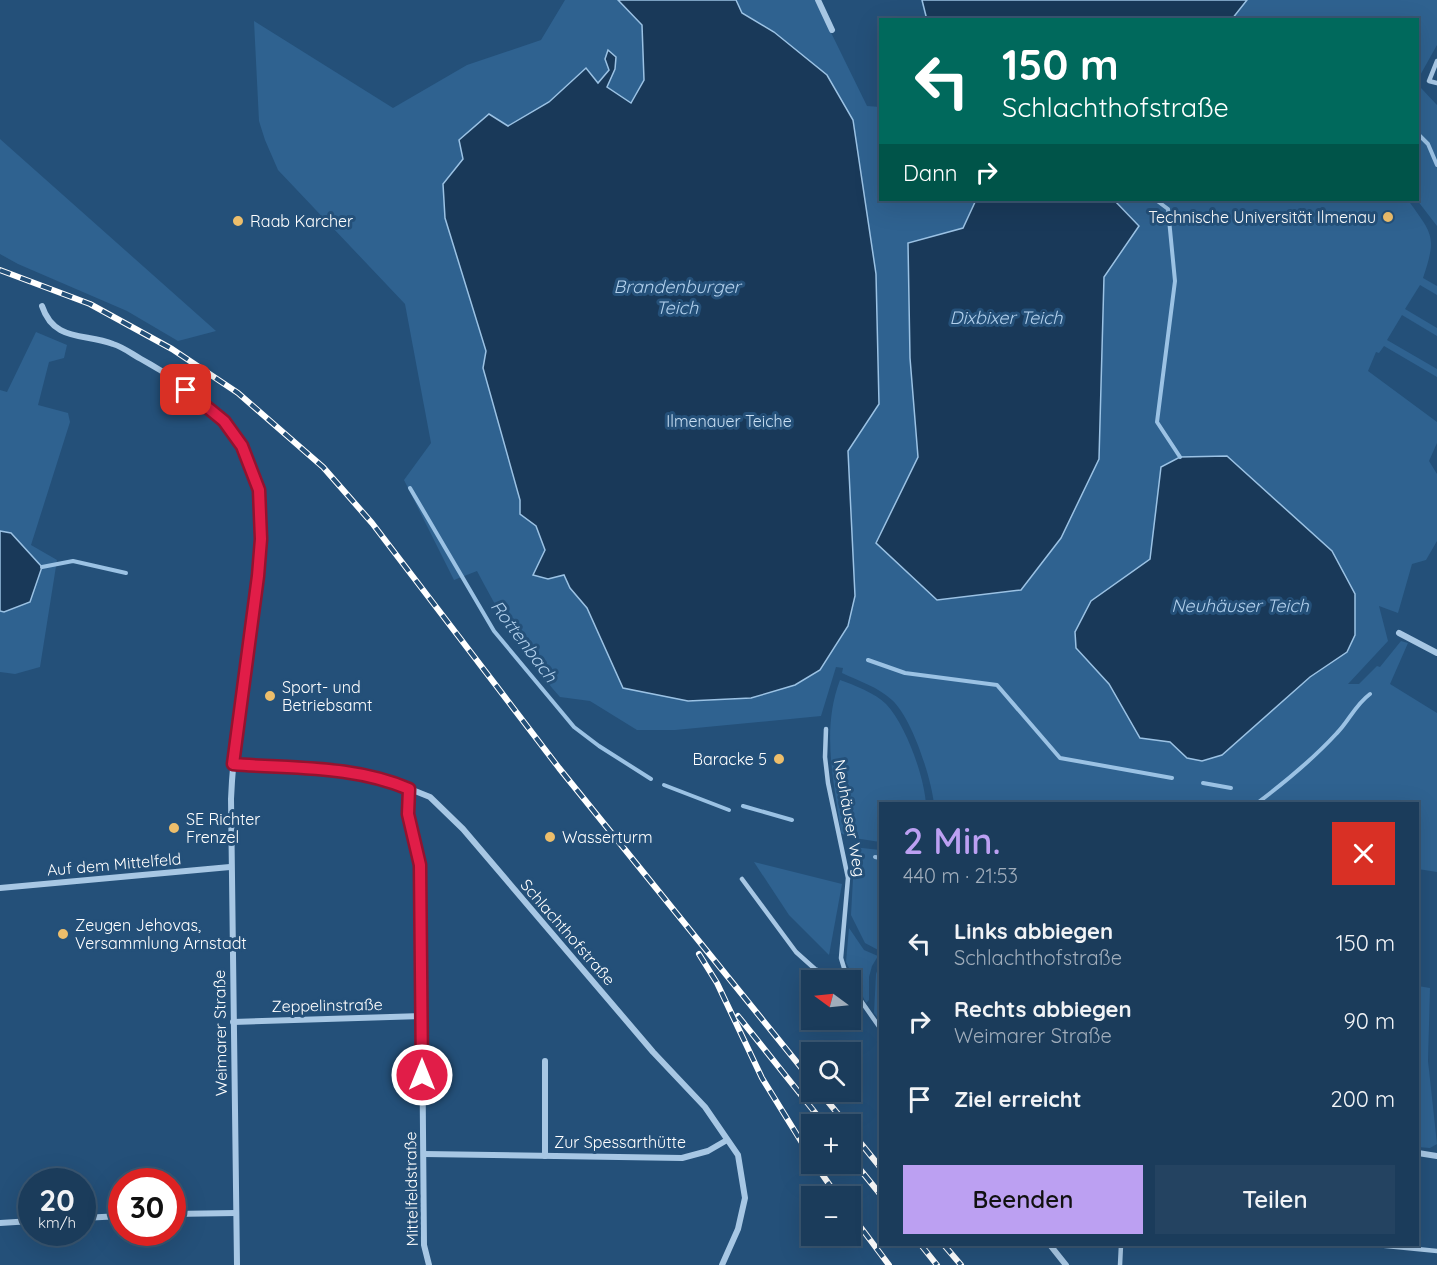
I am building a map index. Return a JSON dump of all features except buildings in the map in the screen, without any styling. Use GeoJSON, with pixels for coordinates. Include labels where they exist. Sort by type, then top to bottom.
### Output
{"type":"FeatureCollection","features":[{"type":"Feature","properties":{"kind":"street"},"geometry":{"type":"LineString","coordinates":[[818,0],[832,30]]}},
{"type":"Feature","properties":{"kind":"street","name":"Weimarer Straße"},"geometry":{"type":"LineString","coordinates":[[42,306],[45,315],[66,335],[113,344],[147,362],[224,421],[242,446],[259,490],[261,539],[254,610],[233,764],[230,867],[237,1265]]}},
{"type":"Feature","properties":{"kind":"street"},"geometry":{"type":"LineString","coordinates":[[1399,633],[1437,653]]}},
{"type":"Feature","properties":{"kind":"street","name":"Schlachthofstraße"},"geometry":{"type":"LineString","coordinates":[[233,764],[348,771],[380,777],[430,797],[463,829],[705,1107],[738,1155],[745,1198],[738,1229],[722,1265]]}},
{"type":"Feature","properties":{"kind":"street","name":"Mittelfeldstraße"},"geometry":{"type":"LineString","coordinates":[[409,789],[408,814],[420,865],[424,1245],[429,1265]]}},
{"type":"Feature","properties":{"kind":"street","name":"Auf dem Mittelfeld"},"geometry":{"type":"LineString","coordinates":[[0,888],[230,867]]}},
{"type":"Feature","properties":{"kind":"street","name":"Zeppelinstraße"},"geometry":{"type":"LineString","coordinates":[[233,1022],[422,1016]]}},
{"type":"Feature","properties":{"kind":"street","name":"Zur Spessarthütte"},"geometry":{"type":"LineString","coordinates":[[545,1061],[545,1156]]}},
{"type":"Feature","properties":{"kind":"street","name":"Zur Spessarthütte"},"geometry":{"type":"LineString","coordinates":[[424,1154],[682,1158],[708,1151],[727,1140]]}},
{"type":"Feature","properties":{"kind":"street"},"geometry":{"type":"LineString","coordinates":[[1419,1153],[1437,1156]]}},
{"type":"Feature","properties":{"kind":"street"},"geometry":{"type":"LineString","coordinates":[[186,1214],[236,1213]]}},
{"type":"Feature","properties":{"kind":"street"},"geometry":{"type":"LineString","coordinates":[[0,1223],[18,1222]]}},
{"type":"Feature","properties":{"kind":"street"},"geometry":{"type":"LineString","coordinates":[[1051,1246],[1066,1265]]}},
{"type":"Feature","properties":{"kind":"lane"},"geometry":{"type":"LineString","coordinates":[[1437,61],[1429,81],[1437,83]]}},
{"type":"Feature","properties":{"kind":"lane","name":"Neuhäuser Weg"},"geometry":{"type":"LineString","coordinates":[[826,729],[825,757],[828,783],[848,878],[847,914],[841,958],[844,970]]}},
{"type":"Feature","properties":{"kind":"lane"},"geometry":{"type":"LineString","coordinates":[[742,879],[796,952],[818,970]]}},
{"type":"Feature","properties":{"kind":"lane"},"geometry":{"type":"LineString","coordinates":[[861,1001],[879,1027]]}},
{"type":"Feature","properties":{"kind":"lane"},"geometry":{"type":"LineString","coordinates":[[1120,1265],[1121,1246]]}},
{"type":"Feature","properties":{"kind":"lane"},"geometry":{"type":"LineString","coordinates":[[1386,1246],[1437,1251]]}},
{"type":"Feature","properties":{"kind":"green space","name":"Ilmenauer Teiche"},"geometry":{"type":"Polygon","coordinates":[[[565,0],[815,0],[867,106],[879,107],[879,201],[1409,201],[1423,221],[1430,236],[1430,253],[1423,278],[1437,286],[1437,295],[1420,285],[1405,309],[1437,328],[1437,336],[1402,315],[1387,340],[1437,369],[1437,377],[1384,346],[1379,353],[1376,352],[1368,371],[1437,422],[1437,443],[1429,461],[1437,474],[1437,541],[1426,560],[1412,564],[1398,613],[1379,606],[1388,641],[1348,684],[1359,684],[1377,666],[1380,667],[1401,641],[1408,643],[1390,684],[1437,713],[1437,872],[1419,869],[1419,802],[934,802],[929,779],[907,720],[892,700],[881,691],[842,673],[843,668],[836,667],[821,716],[675,730],[637,730],[590,701],[560,697],[514,637],[477,571],[454,580],[404,480],[431,443],[405,304],[278,170],[259,121],[254,21],[393,108],[467,65],[541,40],[565,0]]]}},
{"type":"Feature","properties":{"kind":"green space"},"geometry":{"type":"Polygon","coordinates":[[[921,0],[1437,0],[1437,45],[1419,77],[1419,18],[926,18],[921,0]]]}},
{"type":"Feature","properties":{"kind":"green space"},"geometry":{"type":"Polygon","coordinates":[[[1419,82],[1421,88],[1437,105],[1437,226],[1418,201],[1419,82]]]}},
{"type":"Feature","properties":{"kind":"green space"},"geometry":{"type":"Polygon","coordinates":[[[0,139],[216,331],[178,341],[127,311],[0,254],[0,139]]]}},
{"type":"Feature","properties":{"kind":"green space"},"geometry":{"type":"Polygon","coordinates":[[[36,332],[67,345],[64,358],[49,362],[38,405],[68,413],[70,422],[31,545],[57,560],[40,667],[15,674],[0,672],[0,611],[4,612],[11,534],[0,531],[0,390],[7,392],[36,332]]]}},
{"type":"Feature","properties":{"kind":"green space"},"geometry":{"type":"Polygon","coordinates":[[[840,680],[881,700],[893,713],[913,751],[926,802],[879,802],[879,842],[848,837],[841,833],[830,737],[834,699],[840,680]]]}},
{"type":"Feature","properties":{"kind":"green space"},"geometry":{"type":"Polygon","coordinates":[[[853,847],[879,850],[879,950],[865,943],[851,915],[853,879],[850,852],[853,847]]]}},
{"type":"Feature","properties":{"kind":"green space"},"geometry":{"type":"Polygon","coordinates":[[[754,862],[842,884],[829,955],[789,915],[754,862]]]}},
{"type":"Feature","properties":{"kind":"green space"},"geometry":{"type":"Polygon","coordinates":[[[849,928],[864,950],[878,956],[869,977],[869,1000],[866,1003],[861,993],[861,970],[850,970],[846,962],[849,928]]]}},
{"type":"Feature","properties":{"kind":"green space"},"geometry":{"type":"Polygon","coordinates":[[[879,966],[879,1020],[874,1013],[876,974],[879,966]]]}},
{"type":"Feature","properties":{"kind":"green space"},"geometry":{"type":"Polygon","coordinates":[[[1419,986],[1430,988],[1428,1061],[1437,1144],[1430,1148],[1419,1147],[1421,1054],[1419,986]]]}},
{"type":"Feature","properties":{"kind":"water","name":"Brandenburger Teich"},"geometry":{"type":"Polygon","coordinates":[[[618,0],[736,0],[742,13],[774,32],[827,75],[853,120],[876,274],[879,404],[848,451],[855,596],[848,626],[820,670],[795,685],[751,698],[688,701],[623,688],[587,608],[570,588],[564,575],[548,579],[533,575],[545,550],[536,526],[520,514],[520,500],[483,368],[486,351],[445,218],[443,184],[463,159],[459,140],[489,114],[508,126],[549,102],[586,68],[598,83],[609,70],[605,59],[608,50],[616,57],[615,69],[607,87],[631,103],[644,80],[642,25],[618,0]]]}},
{"type":"Feature","properties":{"kind":"water"},"geometry":{"type":"Polygon","coordinates":[[[922,0],[1247,0],[1233,18],[926,18],[922,0]]]}},
{"type":"Feature","properties":{"kind":"water","name":"Dixbixer Teich"},"geometry":{"type":"Polygon","coordinates":[[[976,201],[1115,201],[1139,226],[1104,277],[1099,459],[1061,538],[1021,590],[937,600],[876,543],[918,457],[910,358],[908,243],[963,228],[976,201]]]}},
{"type":"Feature","properties":{"kind":"water","name":"Neuhäuser Teich"},"geometry":{"type":"Polygon","coordinates":[[[1227,456],[1332,551],[1355,594],[1355,635],[1347,652],[1310,677],[1222,755],[1202,761],[1187,758],[1170,742],[1140,738],[1109,684],[1076,648],[1075,632],[1091,601],[1150,559],[1161,467],[1180,457],[1227,456]]]}},
{"type":"Feature","properties":{"kind":"water"},"geometry":{"type":"Polygon","coordinates":[[[0,531],[11,533],[42,567],[30,602],[4,612],[0,611],[0,531]]]}},
{"type":"Feature","properties":{"kind":"waterway"},"geometry":{"type":"LineString","coordinates":[[1419,135],[1428,144],[1437,165]]}},
{"type":"Feature","properties":{"kind":"waterway"},"geometry":{"type":"LineString","coordinates":[[1157,201],[1168,209],[1175,281],[1157,422],[1180,457]]}},
{"type":"Feature","properties":{"kind":"waterway","name":"Rottenbach"},"geometry":{"type":"LineString","coordinates":[[410,488],[494,631],[574,727],[651,779]]}},
{"type":"Feature","properties":{"kind":"waterway"},"geometry":{"type":"LineString","coordinates":[[42,567],[73,561],[126,573]]}},
{"type":"Feature","properties":{"kind":"waterway"},"geometry":{"type":"LineString","coordinates":[[868,660],[905,673],[997,685],[1060,758],[1172,778]]}},
{"type":"Feature","properties":{"kind":"waterway","name":"Rottenbach"},"geometry":{"type":"LineString","coordinates":[[1259,802],[1318,752],[1370,694]]}},
{"type":"Feature","properties":{"kind":"waterway"},"geometry":{"type":"LineString","coordinates":[[1203,783],[1231,788]]}},
{"type":"Feature","properties":{"kind":"waterway","name":"Rottenbach"},"geometry":{"type":"LineString","coordinates":[[664,785],[729,810]]}},
{"type":"Feature","properties":{"kind":"waterway","name":"Rottenbach"},"geometry":{"type":"LineString","coordinates":[[743,806],[792,820]]}},
{"type":"Feature","properties":{"kind":"waterway","name":"Rottenbach"},"geometry":{"type":"LineString","coordinates":[[875,857],[879,858]]}},
{"type":"Feature","properties":{"kind":"railway"},"geometry":{"type":"LineString","coordinates":[[0,270],[90,304],[172,349],[238,393],[323,467],[372,523],[559,768],[801,1067]]}},
{"type":"Feature","properties":{"kind":"railway"},"geometry":{"type":"LineString","coordinates":[[699,954],[717,983],[762,1078],[801,1141]]}},
{"type":"Feature","properties":{"kind":"railway"},"geometry":{"type":"LineString","coordinates":[[738,1016],[816,1114]]}},
{"type":"Feature","properties":{"kind":"railway"},"geometry":{"type":"LineString","coordinates":[[828,1102],[838,1114]]}},
{"type":"Feature","properties":{"kind":"railway"},"geometry":{"type":"LineString","coordinates":[[861,1144],[879,1166]]}},
{"type":"Feature","properties":{"kind":"railway"},"geometry":{"type":"LineString","coordinates":[[861,1171],[879,1193]]}},
{"type":"Feature","properties":{"kind":"railway"},"geometry":{"type":"LineString","coordinates":[[822,1174],[830,1186]]}},
{"type":"Feature","properties":{"kind":"railway"},"geometry":{"type":"LineString","coordinates":[[861,1228],[889,1265]]}},
{"type":"Feature","properties":{"kind":"railway"},"geometry":{"type":"LineString","coordinates":[[922,1246],[937,1265]]}},
{"type":"Feature","properties":{"kind":"railway"},"geometry":{"type":"LineString","coordinates":[[945,1246],[961,1265]]}},
{"type":"Feature","properties":{"kind":"place","name":"Technische Universität Ilmenau"},"geometry":{"type":"Point","coordinates":[1388,217]}},
{"type":"Feature","properties":{"kind":"place","name":"Raab Karcher"},"geometry":{"type":"Point","coordinates":[238,221]}},
{"type":"Feature","properties":{"kind":"place","name":"Sport- und Betriebsamt"},"geometry":{"type":"Point","coordinates":[270,696]}},
{"type":"Feature","properties":{"kind":"place","name":"Baracke 5"},"geometry":{"type":"Point","coordinates":[779,759]}},
{"type":"Feature","properties":{"kind":"place","name":"SE Richter Frenzel"},"geometry":{"type":"Point","coordinates":[174,828]}},
{"type":"Feature","properties":{"kind":"place","name":"Wasserturm"},"geometry":{"type":"Point","coordinates":[550,837]}},
{"type":"Feature","properties":{"kind":"place","name":"Zeugen Jehovas, Versammlung Arnstadt"},"geometry":{"type":"Point","coordinates":[63,934]}},
{"type":"Feature","properties":{"kind":"route"},"geometry":{"type":"LineString","coordinates":[[186,390],[224,421],[242,446],[259,490],[261,539],[258,576],[233,764],[348,771],[380,777],[409,789],[408,814],[420,865],[422,1075]]}}]}
